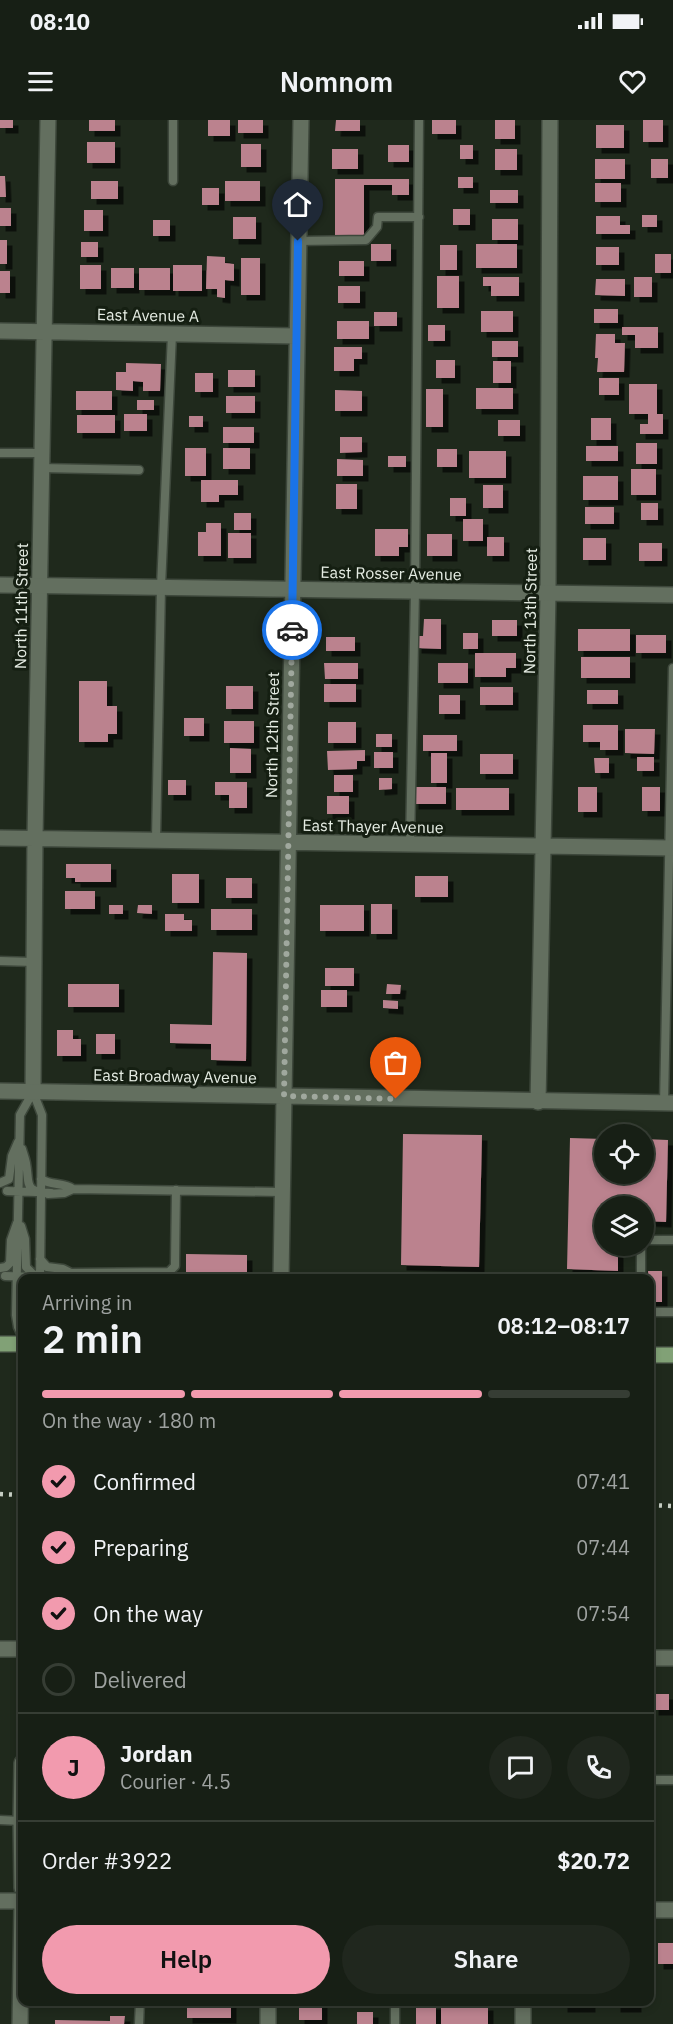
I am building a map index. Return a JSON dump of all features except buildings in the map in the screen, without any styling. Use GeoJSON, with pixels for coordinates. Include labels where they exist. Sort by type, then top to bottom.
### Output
{"type":"FeatureCollection","features":[{"type":"Feature","properties":{"kind":"main road"},"geometry":{"type":"LineString","coordinates":[[0,1344],[18,1344]]}},
{"type":"Feature","properties":{"kind":"main road"},"geometry":{"type":"LineString","coordinates":[[654,1355],[673,1355]]}},
{"type":"Feature","properties":{"kind":"street","name":"North 11th Street"},"geometry":{"type":"LineString","coordinates":[[33,1092],[35,838],[48,120]]}},
{"type":"Feature","properties":{"kind":"street","name":"North 12th Street"},"geometry":{"type":"LineString","coordinates":[[281,1274],[301,120]]}},
{"type":"Feature","properties":{"kind":"street","name":"North 13th Street"},"geometry":{"type":"LineString","coordinates":[[538,1101],[548,594],[550,120]]}},
{"type":"Feature","properties":{"kind":"street","name":"East Avenue A"},"geometry":{"type":"LineString","coordinates":[[0,331],[296,336]]}},
{"type":"Feature","properties":{"kind":"street","name":"East Rosser Avenue"},"geometry":{"type":"LineString","coordinates":[[0,585],[673,595]]}},
{"type":"Feature","properties":{"kind":"street","name":"East Thayer Avenue"},"geometry":{"type":"LineString","coordinates":[[0,838],[671,848]]}},
{"type":"Feature","properties":{"kind":"street","name":"East Broadway Avenue"},"geometry":{"type":"LineString","coordinates":[[0,1091],[669,1103]]}},
{"type":"Feature","properties":{"kind":"street"},"geometry":{"type":"LineString","coordinates":[[0,1649],[18,1649]]}},
{"type":"Feature","properties":{"kind":"street"},"geometry":{"type":"LineString","coordinates":[[654,1658],[673,1658]]}},
{"type":"Feature","properties":{"kind":"street"},"geometry":{"type":"LineString","coordinates":[[0,1900],[18,1902]]}},
{"type":"Feature","properties":{"kind":"street"},"geometry":{"type":"LineString","coordinates":[[654,1910],[673,1910]]}},
{"type":"Feature","properties":{"kind":"street"},"geometry":{"type":"LineString","coordinates":[[20,2006],[20,2024]]}},
{"type":"Feature","properties":{"kind":"street"},"geometry":{"type":"LineString","coordinates":[[268,2006],[268,2024]]}},
{"type":"Feature","properties":{"kind":"street"},"geometry":{"type":"LineString","coordinates":[[523,2006],[523,2024]]}},
{"type":"Feature","properties":{"kind":"lane"},"geometry":{"type":"LineString","coordinates":[[173,120],[173,181]]}},
{"type":"Feature","properties":{"kind":"lane"},"geometry":{"type":"LineString","coordinates":[[410,844],[415,591],[419,120]]}},
{"type":"Feature","properties":{"kind":"lane"},"geometry":{"type":"LineString","coordinates":[[298,241],[366,240],[377,227],[378,217],[419,217]]}},
{"type":"Feature","properties":{"kind":"lane"},"geometry":{"type":"LineString","coordinates":[[156,839],[161,587],[172,334]]}},
{"type":"Feature","properties":{"kind":"lane"},"geometry":{"type":"LineString","coordinates":[[0,453],[41,460],[139,470]]}},
{"type":"Feature","properties":{"kind":"lane"},"geometry":{"type":"LineString","coordinates":[[669,1103],[673,668]]}},
{"type":"Feature","properties":{"kind":"lane"},"geometry":{"type":"LineString","coordinates":[[0,961],[34,962]]}},
{"type":"Feature","properties":{"kind":"lane"},"geometry":{"type":"LineString","coordinates":[[18,1327],[16,1315],[20,1115],[33,1092]]}},
{"type":"Feature","properties":{"kind":"lane"},"geometry":{"type":"LineString","coordinates":[[33,1092],[42,1115],[40,1271]]}},
{"type":"Feature","properties":{"kind":"lane"},"geometry":{"type":"LineString","coordinates":[[0,1183],[9,1179],[12,1156],[20,1136]]}},
{"type":"Feature","properties":{"kind":"lane"},"geometry":{"type":"LineString","coordinates":[[20,1136],[29,1186]]}},
{"type":"Feature","properties":{"kind":"lane"},"geometry":{"type":"LineString","coordinates":[[3,1191],[19,1196],[64,1185],[73,1189],[281,1192]]}},
{"type":"Feature","properties":{"kind":"lane"},"geometry":{"type":"LineString","coordinates":[[29,1186],[41,1189],[52,1188]]}},
{"type":"Feature","properties":{"kind":"lane"},"geometry":{"type":"LineString","coordinates":[[19,1196],[29,1186]]}},
{"type":"Feature","properties":{"kind":"lane"},"geometry":{"type":"LineString","coordinates":[[71,1274],[166,1274],[169,1272],[175,1266],[176,1190]]}},
{"type":"Feature","properties":{"kind":"lane"},"geometry":{"type":"LineString","coordinates":[[18,1220],[25,1239],[25,1262],[29,1271]]}},
{"type":"Feature","properties":{"kind":"lane"},"geometry":{"type":"LineString","coordinates":[[2,1274],[10,1263],[11,1240],[18,1220]]}},
{"type":"Feature","properties":{"kind":"lane"},"geometry":{"type":"LineString","coordinates":[[654,1240],[673,1240]]}},
{"type":"Feature","properties":{"kind":"lane"},"geometry":{"type":"LineString","coordinates":[[640,1274],[641,1256]]}},
{"type":"Feature","properties":{"kind":"lane"},"geometry":{"type":"LineString","coordinates":[[23,1274],[29,1271],[40,1271],[46,1267],[50,1274]]}},
{"type":"Feature","properties":{"kind":"lane"},"geometry":{"type":"LineString","coordinates":[[2,1274],[17,1277]]}},
{"type":"Feature","properties":{"kind":"lane"},"geometry":{"type":"LineString","coordinates":[[2,1274],[12,1280],[17,1287]]}},
{"type":"Feature","properties":{"kind":"lane"},"geometry":{"type":"LineString","coordinates":[[654,1312],[673,1312]]}},
{"type":"Feature","properties":{"kind":"lane"},"geometry":{"type":"LineString","coordinates":[[654,1780],[673,1780]]}},
{"type":"Feature","properties":{"kind":"lane"},"geometry":{"type":"LineString","coordinates":[[0,1820],[18,1821]]}},
{"type":"Feature","properties":{"kind":"lane"},"geometry":{"type":"LineString","coordinates":[[139,2024],[140,2006]]}},
{"type":"Feature","properties":{"kind":"lane"},"geometry":{"type":"LineString","coordinates":[[395,2006],[395,2024]]}},
{"type":"Feature","properties":{"kind":"railway"},"geometry":{"type":"LineString","coordinates":[[0,1494],[18,1495]]}},
{"type":"Feature","properties":{"kind":"railway"},"geometry":{"type":"LineString","coordinates":[[654,1505],[673,1506]]}},
{"type":"Feature","properties":{"kind":"way so far"},"geometry":{"type":"LineString","coordinates":[[292,630],[284,1096],[396,1099]]}},
{"type":"Feature","properties":{"kind":"route"},"geometry":{"type":"LineString","coordinates":[[292,630],[298,241]]}}]}
